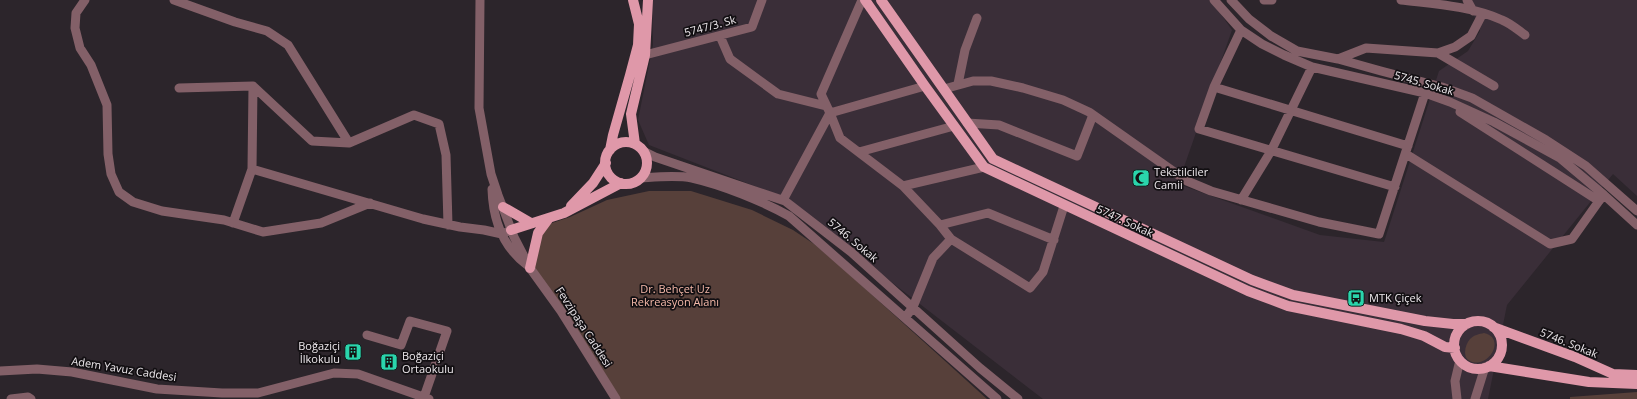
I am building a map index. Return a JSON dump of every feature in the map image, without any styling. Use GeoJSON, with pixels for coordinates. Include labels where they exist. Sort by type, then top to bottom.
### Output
{"type":"FeatureCollection","features":[{"type":"Feature","properties":{"kind":"main road"},"geometry":{"type":"LineString","coordinates":[[564,213],[593,183],[606,162],[610,150],[638,45],[640,24],[633,0]]}},
{"type":"Feature","properties":{"kind":"main road"},"geometry":{"type":"LineString","coordinates":[[606,162],[610,175],[621,183],[628,184],[640,178],[646,168],[646,156],[639,147],[631,114],[645,55],[648,0]]}},
{"type":"Feature","properties":{"kind":"main road","name":"5747. Sokak"},"geometry":{"type":"LineString","coordinates":[[865,0],[984,167],[1064,206],[1248,291],[1288,306],[1401,328],[1424,336],[1445,347],[1455,348]]}},
{"type":"Feature","properties":{"kind":"main road","name":"5747. Sokak"},"geometry":{"type":"LineString","coordinates":[[881,0],[993,159],[1252,280],[1293,295],[1425,321],[1467,324]]}},
{"type":"Feature","properties":{"kind":"main road"},"geometry":{"type":"LineString","coordinates":[[610,150],[615,145],[628,142],[639,147]]}},
{"type":"Feature","properties":{"kind":"main road"},"geometry":{"type":"LineString","coordinates":[[507,232],[564,213],[621,183]]}},
{"type":"Feature","properties":{"kind":"main road"},"geometry":{"type":"LineString","coordinates":[[503,208],[531,223]]}},
{"type":"Feature","properties":{"kind":"main road"},"geometry":{"type":"LineString","coordinates":[[530,268],[538,233],[549,218]]}},
{"type":"Feature","properties":{"kind":"main road","name":"5746. Sokak"},"geometry":{"type":"LineString","coordinates":[[1467,324],[1481,321],[1575,357],[1613,374],[1637,375]]}},
{"type":"Feature","properties":{"kind":"main road"},"geometry":{"type":"LineString","coordinates":[[1467,324],[1457,334],[1455,348],[1460,360],[1473,368],[1487,367],[1590,382],[1637,384]]}},
{"type":"Feature","properties":{"kind":"main road"},"geometry":{"type":"LineString","coordinates":[[1487,367],[1495,362],[1500,355],[1502,348],[1502,340],[1499,333],[1493,326]]}},
{"type":"Feature","properties":{"kind":"street"},"geometry":{"type":"LineString","coordinates":[[85,0],[76,13],[75,28],[80,48],[91,65],[107,105],[108,154],[112,174],[119,192],[133,202],[162,211],[233,223],[263,232],[321,223],[370,203]]}},
{"type":"Feature","properties":{"kind":"street"},"geometry":{"type":"LineString","coordinates":[[174,0],[235,22],[267,31],[288,45],[349,143]]}},
{"type":"Feature","properties":{"kind":"street"},"geometry":{"type":"LineString","coordinates":[[480,0],[479,108],[498,224],[507,232]]}},
{"type":"Feature","properties":{"kind":"street","name":"5747/3. Sk"},"geometry":{"type":"LineString","coordinates":[[645,55],[752,27],[762,0]]}},
{"type":"Feature","properties":{"kind":"street"},"geometry":{"type":"LineString","coordinates":[[862,0],[821,94],[840,138],[903,186],[940,225],[951,239],[1030,288],[1043,272],[1064,206]]}},
{"type":"Feature","properties":{"kind":"street","name":"5745. Sokak"},"geometry":{"type":"LineString","coordinates":[[1214,0],[1241,30],[1262,44],[1312,67],[1425,93],[1450,102],[1494,122],[1560,158],[1601,198],[1637,226]]}},
{"type":"Feature","properties":{"kind":"street","name":"5745. Sokak"},"geometry":{"type":"LineString","coordinates":[[1231,0],[1249,19],[1271,36],[1297,51],[1338,59],[1381,72],[1442,86],[1472,98],[1546,140],[1580,162],[1637,211]]}},
{"type":"Feature","properties":{"kind":"street"},"geometry":{"type":"LineString","coordinates":[[1264,0],[1272,0]]}},
{"type":"Feature","properties":{"kind":"street"},"geometry":{"type":"LineString","coordinates":[[1401,0],[1448,3],[1503,20],[1525,35]]}},
{"type":"Feature","properties":{"kind":"street"},"geometry":{"type":"LineString","coordinates":[[1467,0],[1473,11]]}},
{"type":"Feature","properties":{"kind":"street"},"geometry":{"type":"LineString","coordinates":[[1338,59],[1366,48],[1438,53],[1455,46],[1471,36],[1482,13]]}},
{"type":"Feature","properties":{"kind":"street"},"geometry":{"type":"LineString","coordinates":[[958,84],[965,50],[977,18]]}},
{"type":"Feature","properties":{"kind":"street"},"geometry":{"type":"LineString","coordinates":[[1241,30],[1214,87],[1199,129],[1395,187]]}},
{"type":"Feature","properties":{"kind":"street"},"geometry":{"type":"LineString","coordinates":[[720,36],[730,58],[778,94],[828,110],[925,86]]}},
{"type":"Feature","properties":{"kind":"street"},"geometry":{"type":"LineString","coordinates":[[1438,53],[1494,86]]}},
{"type":"Feature","properties":{"kind":"street"},"geometry":{"type":"LineString","coordinates":[[1241,200],[1271,151],[1312,67]]}},
{"type":"Feature","properties":{"kind":"street"},"geometry":{"type":"LineString","coordinates":[[944,89],[973,81],[991,81],[1023,88],[1063,100],[1093,115],[1187,181],[1211,191],[1319,222],[1379,234],[1425,93]]}},
{"type":"Feature","properties":{"kind":"street"},"geometry":{"type":"LineString","coordinates":[[233,223],[252,169],[253,86]]}},
{"type":"Feature","properties":{"kind":"street"},"geometry":{"type":"LineString","coordinates":[[179,88],[253,86],[312,141],[349,143],[414,115],[439,124],[446,155],[448,224]]}},
{"type":"Feature","properties":{"kind":"street"},"geometry":{"type":"LineString","coordinates":[[1214,87],[1291,110],[1407,150],[1550,244],[1572,239],[1601,198],[1453,107],[1450,102]]}},
{"type":"Feature","properties":{"kind":"street"},"geometry":{"type":"LineString","coordinates":[[783,200],[828,110]]}},
{"type":"Feature","properties":{"kind":"street"},"geometry":{"type":"LineString","coordinates":[[967,123],[998,125],[1077,156],[1093,115]]}},
{"type":"Feature","properties":{"kind":"street"},"geometry":{"type":"LineString","coordinates":[[859,152],[954,126]]}},
{"type":"Feature","properties":{"kind":"street","name":"5746. Sokak"},"geometry":{"type":"LineString","coordinates":[[639,147],[656,157],[783,200],[851,252],[980,368],[1018,399]]}},
{"type":"Feature","properties":{"kind":"street"},"geometry":{"type":"LineString","coordinates":[[903,186],[984,167]]}},
{"type":"Feature","properties":{"kind":"street"},"geometry":{"type":"LineString","coordinates":[[252,169],[423,219],[507,232]]}},
{"type":"Feature","properties":{"kind":"street"},"geometry":{"type":"LineString","coordinates":[[491,174],[503,208],[507,232]]}},
{"type":"Feature","properties":{"kind":"street"},"geometry":{"type":"LineString","coordinates":[[640,178],[670,176],[692,178],[722,187],[774,207],[789,216],[997,399]]}},
{"type":"Feature","properties":{"kind":"street"},"geometry":{"type":"LineString","coordinates":[[940,225],[988,213],[1054,240]]}},
{"type":"Feature","properties":{"kind":"street","name":"Fevzipaşa Caddesi"},"geometry":{"type":"LineString","coordinates":[[507,232],[530,268],[561,311],[616,399]]}},
{"type":"Feature","properties":{"kind":"street"},"geometry":{"type":"LineString","coordinates":[[905,318],[912,307],[934,258],[951,239]]}},
{"type":"Feature","properties":{"kind":"street"},"geometry":{"type":"LineString","coordinates":[[367,335],[401,345],[410,321],[447,331],[426,398]]}},
{"type":"Feature","properties":{"kind":"street"},"geometry":{"type":"LineString","coordinates":[[1458,399],[1455,381],[1460,360]]}},
{"type":"Feature","properties":{"kind":"street"},"geometry":{"type":"LineString","coordinates":[[1475,399],[1487,367]]}},
{"type":"Feature","properties":{"kind":"street","name":"Adem Yavuz Caddesi"},"geometry":{"type":"LineString","coordinates":[[0,371],[37,369],[72,372],[157,389],[222,393],[258,393],[334,373],[358,374],[426,398]]}},
{"type":"Feature","properties":{"kind":"street"},"geometry":{"type":"LineString","coordinates":[[155,399],[157,389]]}},
{"type":"Feature","properties":{"kind":"street"},"geometry":{"type":"LineString","coordinates":[[11,399],[28,397],[31,399]]}},
{"type":"Feature","properties":{"kind":"shaded area"},"geometry":{"type":"Polygon","coordinates":[[[652,0],[1211,0],[1232,30],[1178,184],[1320,235],[1384,242],[1439,71],[1468,51],[1480,31],[1468,0],[1637,0],[1637,196],[1613,174],[1507,305],[1488,399],[1043,399],[780,196],[649,145],[638,120],[653,45],[652,0]]]}},
{"type":"Feature","properties":{"kind":"green space","name":"Dr. Behçet Uz Rekreasyon Alanı"},"geometry":{"type":"Polygon","coordinates":[[[649,191],[691,191],[752,210],[793,230],[814,244],[839,265],[987,399],[618,399],[535,271],[529,254],[531,242],[549,224],[570,217],[607,200],[649,191]]]}},
{"type":"Feature","properties":{"kind":"green space"},"geometry":{"type":"Polygon","coordinates":[[[1484,333],[1491,336],[1494,341],[1492,352],[1483,361],[1477,363],[1470,361],[1467,359],[1465,354],[1467,344],[1473,337],[1484,333]]]}},
{"type":"Feature","properties":{"kind":"green space"},"geometry":{"type":"Polygon","coordinates":[[[1637,392],[1637,399],[1570,399],[1570,397],[1637,392]]]}},
{"type":"Feature","properties":{"kind":"place","name":"Tekstilciler Camii"},"geometry":{"type":"Point","coordinates":[1141,178]}},
{"type":"Feature","properties":{"kind":"place","name":"MTK Çiçek"},"geometry":{"type":"Point","coordinates":[1356,298]}},
{"type":"Feature","properties":{"kind":"place","name":"Boğaziçi İlkokulu"},"geometry":{"type":"Point","coordinates":[353,352]}},
{"type":"Feature","properties":{"kind":"place","name":"Boğaziçi Ortaokulu"},"geometry":{"type":"Point","coordinates":[389,362]}}]}
